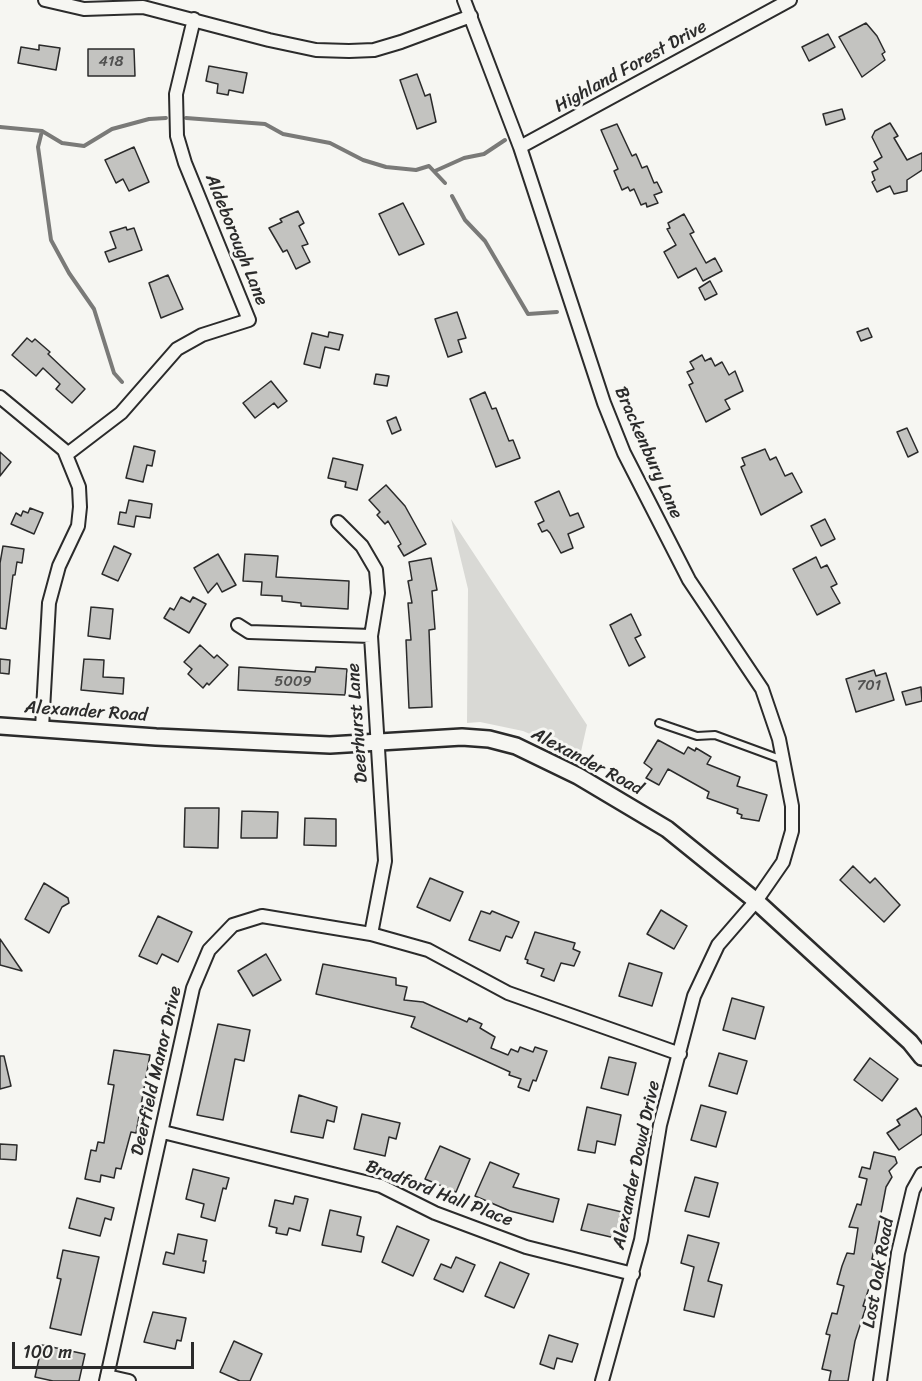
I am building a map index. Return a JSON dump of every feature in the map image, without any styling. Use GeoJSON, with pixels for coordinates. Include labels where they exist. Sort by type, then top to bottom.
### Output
{"type":"FeatureCollection","features":[{"type":"Feature","properties":{"kind":"street"},"geometry":{"type":"LineString","coordinates":[[45,0],[84,9],[143,7],[316,50],[374,50],[471,16]]}},
{"type":"Feature","properties":{"kind":"street","name":"Brackenbury Lane"},"geometry":{"type":"LineString","coordinates":[[464,0],[520,147],[604,403],[624,453],[689,580],[762,689],[774,720],[792,806],[791,838],[783,862],[756,902]]}},
{"type":"Feature","properties":{"kind":"street","name":"Highland Forest Drive"},"geometry":{"type":"LineString","coordinates":[[520,147],[790,0]]}},
{"type":"Feature","properties":{"kind":"street","name":"Aldeborough Lane"},"geometry":{"type":"LineString","coordinates":[[66,455],[121,412],[177,350],[202,335],[249,320],[185,163],[177,136],[176,94],[194,19]]}},
{"type":"Feature","properties":{"kind":"street"},"geometry":{"type":"LineString","coordinates":[[0,397],[57,444],[66,455],[79,487],[80,507],[75,537],[59,566],[49,603],[42,728]]}},
{"type":"Feature","properties":{"kind":"street","name":"Deerhurst Lane"},"geometry":{"type":"LineString","coordinates":[[339,522],[362,546],[376,570],[378,593],[371,636],[385,861],[371,934]]}},
{"type":"Feature","properties":{"kind":"street"},"geometry":{"type":"LineString","coordinates":[[238,625],[249,632],[371,636]]}},
{"type":"Feature","properties":{"kind":"street","name":"Alexander Road"},"geometry":{"type":"LineString","coordinates":[[0,726],[167,738],[330,745],[377,744],[462,737],[489,739],[516,746],[578,776],[667,829],[756,902],[910,1042],[922,1057]]}},
{"type":"Feature","properties":{"kind":"street","name":"Alexander Dowd Drive"},"geometry":{"type":"LineString","coordinates":[[602,1381],[611,1342],[633,1274],[641,1240],[660,1125],[694,996],[718,945],[756,902]]}},
{"type":"Feature","properties":{"kind":"street","name":"Deerfield Manor Drive"},"geometry":{"type":"LineString","coordinates":[[107,1379],[193,988],[209,950],[233,925],[262,916],[371,934],[428,950],[508,993],[680,1054]]}},
{"type":"Feature","properties":{"kind":"street","name":"Bradford Hall Place"},"geometry":{"type":"LineString","coordinates":[[163,1132],[381,1186],[435,1213],[526,1247],[633,1274]]}},
{"type":"Feature","properties":{"kind":"street","name":"Lost Oak Road"},"geometry":{"type":"LineString","coordinates":[[880,1381],[898,1253],[913,1190],[922,1174]]}},
{"type":"Feature","properties":{"kind":"street"},"geometry":{"type":"LineString","coordinates":[[107,1379],[129,1381]]}},
{"type":"Feature","properties":{"kind":"lane"},"geometry":{"type":"LineString","coordinates":[[659,723],[697,736],[715,735],[784,760]]}},
{"type":"Feature","properties":{"kind":"shaded area"},"geometry":{"type":"Polygon","coordinates":[[[451,519],[587,725],[580,756],[523,731],[480,722],[467,723],[468,589],[451,519]]]}},
{"type":"Feature","properties":{"kind":"building"},"geometry":{"type":"Polygon","coordinates":[[[866,23],[877,36],[885,52],[882,54],[885,60],[862,77],[839,37],[866,23]]]}},
{"type":"Feature","properties":{"kind":"building"},"geometry":{"type":"Polygon","coordinates":[[[828,34],[835,47],[809,61],[802,47],[828,34]]]}},
{"type":"Feature","properties":{"kind":"building"},"geometry":{"type":"Polygon","coordinates":[[[39,45],[60,48],[56,70],[18,63],[21,47],[39,50],[39,45]]]}},
{"type":"Feature","properties":{"kind":"building"},"geometry":{"type":"Polygon","coordinates":[[[88,49],[134,49],[135,76],[88,76],[88,49]]]}},
{"type":"Feature","properties":{"kind":"building"},"geometry":{"type":"Polygon","coordinates":[[[209,66],[247,73],[243,93],[229,90],[228,95],[217,93],[218,84],[206,81],[209,66]]]}},
{"type":"Feature","properties":{"kind":"building"},"geometry":{"type":"Polygon","coordinates":[[[417,74],[425,96],[430,94],[436,122],[417,129],[400,80],[417,74]]]}},
{"type":"Feature","properties":{"kind":"building"},"geometry":{"type":"Polygon","coordinates":[[[842,109],[845,119],[826,125],[823,114],[842,109]]]}},
{"type":"Feature","properties":{"kind":"building"},"geometry":{"type":"Polygon","coordinates":[[[890,123],[898,136],[894,138],[907,160],[922,153],[922,170],[907,180],[907,191],[894,194],[890,186],[877,192],[872,182],[875,180],[872,172],[878,169],[874,162],[882,157],[872,137],[875,131],[890,123]]]}},
{"type":"Feature","properties":{"kind":"building"},"geometry":{"type":"Polygon","coordinates":[[[617,124],[632,156],[636,154],[642,168],[647,166],[654,183],[657,182],[662,192],[654,195],[658,203],[647,207],[646,203],[641,205],[634,189],[630,191],[628,187],[622,190],[614,171],[618,169],[601,130],[617,124]]]}},
{"type":"Feature","properties":{"kind":"building"},"geometry":{"type":"Polygon","coordinates":[[[134,147],[149,182],[129,191],[123,179],[116,183],[105,160],[134,147]]]}},
{"type":"Feature","properties":{"kind":"building"},"geometry":{"type":"Polygon","coordinates":[[[403,203],[424,244],[399,255],[379,214],[403,203]]]}},
{"type":"Feature","properties":{"kind":"building"},"geometry":{"type":"Polygon","coordinates":[[[298,211],[304,223],[299,226],[308,244],[302,246],[310,262],[296,269],[287,250],[283,252],[269,228],[282,222],[280,219],[298,211]]]}},
{"type":"Feature","properties":{"kind":"building"},"geometry":{"type":"Polygon","coordinates":[[[684,214],[694,232],[690,234],[706,263],[715,258],[722,271],[703,281],[696,268],[678,278],[664,252],[676,245],[667,229],[670,228],[668,223],[684,214]]]}},
{"type":"Feature","properties":{"kind":"building"},"geometry":{"type":"Polygon","coordinates":[[[126,227],[127,230],[134,228],[142,250],[109,262],[105,252],[116,248],[110,232],[126,227]]]}},
{"type":"Feature","properties":{"kind":"building"},"geometry":{"type":"Polygon","coordinates":[[[168,275],[183,309],[161,318],[149,283],[168,275]]]}},
{"type":"Feature","properties":{"kind":"building"},"geometry":{"type":"Polygon","coordinates":[[[710,281],[717,294],[705,300],[699,288],[710,281]]]}},
{"type":"Feature","properties":{"kind":"building"},"geometry":{"type":"Polygon","coordinates":[[[457,312],[466,338],[458,340],[462,352],[448,357],[435,319],[457,312]]]}},
{"type":"Feature","properties":{"kind":"building"},"geometry":{"type":"Polygon","coordinates":[[[868,328],[872,337],[861,341],[857,332],[868,328]]]}},
{"type":"Feature","properties":{"kind":"building"},"geometry":{"type":"Polygon","coordinates":[[[329,332],[343,335],[339,350],[325,347],[320,368],[304,364],[312,333],[328,337],[329,332]]]}},
{"type":"Feature","properties":{"kind":"building"},"geometry":{"type":"Polygon","coordinates":[[[27,338],[32,342],[35,339],[50,352],[48,354],[85,389],[72,403],[56,389],[60,384],[43,368],[36,376],[12,355],[27,338]]]}},
{"type":"Feature","properties":{"kind":"building"},"geometry":{"type":"Polygon","coordinates":[[[702,355],[705,361],[711,358],[715,366],[722,362],[729,375],[735,371],[743,391],[725,400],[730,409],[706,422],[689,385],[693,383],[687,372],[694,369],[690,362],[702,355]]]}},
{"type":"Feature","properties":{"kind":"building"},"geometry":{"type":"Polygon","coordinates":[[[376,374],[389,376],[387,386],[374,384],[376,374]]]}},
{"type":"Feature","properties":{"kind":"building"},"geometry":{"type":"Polygon","coordinates":[[[271,381],[287,401],[278,408],[274,403],[255,418],[243,403],[271,381]]]}},
{"type":"Feature","properties":{"kind":"building"},"geometry":{"type":"Polygon","coordinates":[[[485,392],[492,409],[496,408],[509,441],[513,440],[520,458],[496,467],[470,399],[485,392]]]}},
{"type":"Feature","properties":{"kind":"building"},"geometry":{"type":"Polygon","coordinates":[[[396,417],[401,430],[392,434],[387,421],[396,417]]]}},
{"type":"Feature","properties":{"kind":"building"},"geometry":{"type":"Polygon","coordinates":[[[907,428],[918,452],[908,457],[897,432],[907,428]]]}},
{"type":"Feature","properties":{"kind":"building"},"geometry":{"type":"Polygon","coordinates":[[[134,446],[155,451],[152,466],[147,465],[143,482],[126,478],[134,446]]]}},
{"type":"Feature","properties":{"kind":"building"},"geometry":{"type":"Polygon","coordinates":[[[765,449],[770,460],[776,457],[785,476],[792,473],[802,492],[761,515],[741,467],[745,465],[742,458],[765,449]]]}},
{"type":"Feature","properties":{"kind":"building"},"geometry":{"type":"Polygon","coordinates":[[[0,452],[11,462],[0,476],[0,452]]]}},
{"type":"Feature","properties":{"kind":"building"},"geometry":{"type":"Polygon","coordinates":[[[333,458],[363,465],[357,490],[345,487],[346,482],[328,478],[333,458]]]}},
{"type":"Feature","properties":{"kind":"building"},"geometry":{"type":"Polygon","coordinates":[[[386,485],[405,506],[426,544],[404,556],[398,546],[401,544],[388,521],[385,524],[377,515],[380,512],[369,500],[386,485]]]}},
{"type":"Feature","properties":{"kind":"building"},"geometry":{"type":"Polygon","coordinates":[[[559,491],[570,516],[578,513],[584,527],[568,534],[573,548],[561,553],[550,533],[547,530],[542,532],[538,524],[544,521],[535,502],[559,491]]]}},
{"type":"Feature","properties":{"kind":"building"},"geometry":{"type":"Polygon","coordinates":[[[129,500],[152,504],[150,518],[136,516],[134,527],[118,524],[120,512],[126,513],[129,500]]]}},
{"type":"Feature","properties":{"kind":"building"},"geometry":{"type":"Polygon","coordinates":[[[30,508],[43,513],[34,534],[11,524],[16,513],[21,516],[23,511],[28,513],[30,508]]]}},
{"type":"Feature","properties":{"kind":"building"},"geometry":{"type":"Polygon","coordinates":[[[825,519],[835,539],[821,546],[811,526],[825,519]]]}},
{"type":"Feature","properties":{"kind":"building"},"geometry":{"type":"Polygon","coordinates":[[[3,546],[24,549],[22,563],[17,562],[15,575],[13,575],[6,629],[0,628],[0,563],[3,546]]]}},
{"type":"Feature","properties":{"kind":"building"},"geometry":{"type":"Polygon","coordinates":[[[114,546],[131,554],[118,581],[102,574],[114,546]]]}},
{"type":"Feature","properties":{"kind":"building"},"geometry":{"type":"Polygon","coordinates":[[[218,554],[236,585],[222,592],[217,583],[208,593],[194,568],[218,554]]]}},
{"type":"Feature","properties":{"kind":"building"},"geometry":{"type":"Polygon","coordinates":[[[245,554],[278,556],[276,577],[349,581],[348,609],[301,606],[301,603],[282,601],[282,596],[261,595],[262,582],[243,581],[245,554]]]}},
{"type":"Feature","properties":{"kind":"building"},"geometry":{"type":"Polygon","coordinates":[[[816,557],[821,568],[827,565],[837,584],[831,587],[840,603],[817,615],[793,569],[816,557]]]}},
{"type":"Feature","properties":{"kind":"building"},"geometry":{"type":"Polygon","coordinates":[[[431,558],[437,590],[432,591],[435,629],[429,630],[432,707],[409,708],[406,640],[411,640],[408,603],[412,603],[408,581],[412,580],[409,562],[431,558]]]}},
{"type":"Feature","properties":{"kind":"building"},"geometry":{"type":"Polygon","coordinates":[[[181,597],[190,602],[193,597],[206,604],[189,633],[164,618],[170,608],[174,610],[181,597]]]}},
{"type":"Feature","properties":{"kind":"building"},"geometry":{"type":"Polygon","coordinates":[[[91,607],[113,609],[110,639],[88,636],[91,607]]]}},
{"type":"Feature","properties":{"kind":"building"},"geometry":{"type":"Polygon","coordinates":[[[631,614],[641,635],[635,638],[645,657],[629,666],[610,625],[631,614]]]}},
{"type":"Feature","properties":{"kind":"building"},"geometry":{"type":"Polygon","coordinates":[[[200,645],[214,658],[217,655],[228,665],[209,685],[207,683],[203,688],[188,674],[192,669],[184,662],[200,645]]]}},
{"type":"Feature","properties":{"kind":"building"},"geometry":{"type":"Polygon","coordinates":[[[0,659],[10,660],[9,674],[0,673],[0,659]]]}},
{"type":"Feature","properties":{"kind":"building"},"geometry":{"type":"Polygon","coordinates":[[[84,659],[104,660],[103,677],[124,678],[123,694],[81,690],[84,659]]]}},
{"type":"Feature","properties":{"kind":"building"},"geometry":{"type":"Polygon","coordinates":[[[239,667],[315,672],[316,667],[347,669],[345,695],[238,690],[239,667]]]}},
{"type":"Feature","properties":{"kind":"building"},"geometry":{"type":"Polygon","coordinates":[[[874,670],[876,676],[886,673],[894,700],[856,712],[846,679],[874,670]]]}},
{"type":"Feature","properties":{"kind":"building"},"geometry":{"type":"Polygon","coordinates":[[[921,687],[922,701],[906,705],[902,692],[921,687]]]}},
{"type":"Feature","properties":{"kind":"building"},"geometry":{"type":"Polygon","coordinates":[[[658,740],[684,754],[688,747],[695,751],[696,748],[711,757],[707,764],[740,777],[737,786],[767,795],[759,821],[741,818],[742,815],[737,813],[738,809],[707,798],[709,792],[668,769],[659,785],[646,778],[652,769],[644,763],[658,740]]]}},
{"type":"Feature","properties":{"kind":"building"},"geometry":{"type":"Polygon","coordinates":[[[185,808],[219,808],[218,848],[184,847],[185,808]]]}},
{"type":"Feature","properties":{"kind":"building"},"geometry":{"type":"Polygon","coordinates":[[[242,811],[278,812],[277,838],[241,838],[242,811]]]}},
{"type":"Feature","properties":{"kind":"building"},"geometry":{"type":"Polygon","coordinates":[[[305,818],[336,819],[336,846],[304,845],[305,818]]]}},
{"type":"Feature","properties":{"kind":"building"},"geometry":{"type":"Polygon","coordinates":[[[853,866],[870,883],[875,878],[900,905],[884,922],[840,880],[853,866]]]}},
{"type":"Feature","properties":{"kind":"building"},"geometry":{"type":"Polygon","coordinates":[[[430,878],[463,892],[450,921],[417,907],[430,878]]]}},
{"type":"Feature","properties":{"kind":"building"},"geometry":{"type":"Polygon","coordinates":[[[44,883],[68,898],[69,903],[62,907],[49,933],[25,919],[44,883]]]}},
{"type":"Feature","properties":{"kind":"building"},"geometry":{"type":"Polygon","coordinates":[[[661,910],[687,926],[674,949],[647,934],[661,910]]]}},
{"type":"Feature","properties":{"kind":"building"},"geometry":{"type":"Polygon","coordinates":[[[481,911],[490,914],[492,911],[519,922],[512,938],[506,936],[500,951],[469,940],[481,911]]]}},
{"type":"Feature","properties":{"kind":"building"},"geometry":{"type":"Polygon","coordinates":[[[158,916],[192,932],[178,962],[162,954],[157,964],[139,956],[158,916]]]}},
{"type":"Feature","properties":{"kind":"building"},"geometry":{"type":"Polygon","coordinates":[[[535,932],[575,943],[573,949],[580,952],[574,966],[561,963],[554,981],[541,976],[544,969],[527,963],[528,960],[525,959],[535,932]]]}},
{"type":"Feature","properties":{"kind":"building"},"geometry":{"type":"Polygon","coordinates":[[[0,939],[22,971],[0,965],[0,939]]]}},
{"type":"Feature","properties":{"kind":"building"},"geometry":{"type":"Polygon","coordinates":[[[266,954],[281,980],[253,996],[238,971],[266,954]]]}},
{"type":"Feature","properties":{"kind":"building"},"geometry":{"type":"Polygon","coordinates":[[[629,963],[662,973],[652,1006],[619,996],[629,963]]]}},
{"type":"Feature","properties":{"kind":"building"},"geometry":{"type":"Polygon","coordinates":[[[323,964],[396,978],[396,985],[407,987],[404,1000],[423,1002],[467,1022],[469,1018],[482,1024],[480,1028],[495,1037],[491,1048],[508,1055],[511,1049],[518,1052],[520,1047],[533,1052],[535,1047],[547,1051],[536,1081],[533,1080],[529,1091],[518,1087],[521,1079],[509,1075],[510,1072],[411,1027],[415,1017],[316,994],[323,964]]]}},
{"type":"Feature","properties":{"kind":"building"},"geometry":{"type":"Polygon","coordinates":[[[732,998],[764,1007],[755,1039],[723,1030],[732,998]]]}},
{"type":"Feature","properties":{"kind":"building"},"geometry":{"type":"Polygon","coordinates":[[[218,1024],[250,1030],[244,1061],[235,1059],[223,1120],[197,1115],[218,1024]]]}},
{"type":"Feature","properties":{"kind":"building"},"geometry":{"type":"Polygon","coordinates":[[[114,1050],[150,1055],[136,1133],[131,1132],[121,1169],[116,1168],[114,1178],[101,1175],[100,1182],[85,1179],[91,1150],[96,1151],[98,1142],[104,1143],[114,1085],[108,1084],[114,1050]]]}},
{"type":"Feature","properties":{"kind":"building"},"geometry":{"type":"Polygon","coordinates":[[[719,1053],[747,1061],[737,1094],[709,1086],[719,1053]]]}},
{"type":"Feature","properties":{"kind":"building"},"geometry":{"type":"Polygon","coordinates":[[[0,1056],[4,1056],[11,1086],[0,1089],[0,1056]]]}},
{"type":"Feature","properties":{"kind":"building"},"geometry":{"type":"Polygon","coordinates":[[[609,1057],[636,1063],[628,1095],[601,1088],[609,1057]]]}},
{"type":"Feature","properties":{"kind":"building"},"geometry":{"type":"Polygon","coordinates":[[[870,1058],[898,1079],[882,1101],[854,1080],[870,1058]]]}},
{"type":"Feature","properties":{"kind":"building"},"geometry":{"type":"Polygon","coordinates":[[[299,1095],[337,1107],[334,1122],[327,1120],[323,1138],[291,1132],[299,1095]]]}},
{"type":"Feature","properties":{"kind":"building"},"geometry":{"type":"Polygon","coordinates":[[[701,1105],[726,1112],[716,1147],[691,1140],[701,1105]]]}},
{"type":"Feature","properties":{"kind":"building"},"geometry":{"type":"Polygon","coordinates":[[[587,1107],[621,1115],[615,1145],[597,1141],[595,1153],[578,1150],[587,1107]]]}},
{"type":"Feature","properties":{"kind":"building"},"geometry":{"type":"Polygon","coordinates":[[[916,1108],[922,1118],[922,1134],[899,1150],[887,1133],[900,1125],[897,1120],[916,1108]]]}},
{"type":"Feature","properties":{"kind":"building"},"geometry":{"type":"Polygon","coordinates":[[[362,1114],[400,1123],[396,1139],[389,1137],[385,1156],[354,1149],[362,1114]]]}},
{"type":"Feature","properties":{"kind":"building"},"geometry":{"type":"Polygon","coordinates":[[[0,1144],[17,1145],[16,1160],[0,1159],[0,1144]]]}},
{"type":"Feature","properties":{"kind":"building"},"geometry":{"type":"Polygon","coordinates":[[[440,1146],[470,1159],[456,1192],[425,1179],[440,1146]]]}},
{"type":"Feature","properties":{"kind":"building"},"geometry":{"type":"Polygon","coordinates":[[[874,1152],[895,1157],[897,1163],[889,1171],[892,1177],[886,1187],[872,1259],[878,1261],[863,1306],[866,1307],[855,1341],[848,1381],[829,1381],[831,1371],[822,1369],[830,1335],[826,1334],[832,1313],[837,1314],[844,1286],[837,1284],[842,1266],[847,1253],[854,1254],[858,1228],[849,1227],[857,1204],[861,1205],[867,1179],[859,1177],[862,1167],[870,1169],[874,1152]]]}},
{"type":"Feature","properties":{"kind":"building"},"geometry":{"type":"Polygon","coordinates":[[[490,1162],[519,1174],[513,1187],[559,1199],[553,1222],[510,1211],[475,1196],[490,1162]]]}},
{"type":"Feature","properties":{"kind":"building"},"geometry":{"type":"Polygon","coordinates":[[[193,1169],[229,1178],[226,1189],[223,1188],[215,1221],[201,1217],[204,1204],[186,1199],[193,1169]]]}},
{"type":"Feature","properties":{"kind":"building"},"geometry":{"type":"Polygon","coordinates":[[[695,1177],[718,1183],[709,1217],[685,1211],[695,1177]]]}},
{"type":"Feature","properties":{"kind":"building"},"geometry":{"type":"Polygon","coordinates":[[[295,1196],[308,1199],[300,1231],[289,1228],[287,1235],[276,1233],[277,1228],[269,1226],[275,1200],[293,1204],[295,1196]]]}},
{"type":"Feature","properties":{"kind":"building"},"geometry":{"type":"Polygon","coordinates":[[[77,1198],[114,1208],[111,1220],[105,1218],[100,1236],[69,1228],[77,1198]]]}},
{"type":"Feature","properties":{"kind":"building"},"geometry":{"type":"Polygon","coordinates":[[[588,1204],[622,1212],[615,1238],[581,1230],[588,1204]]]}},
{"type":"Feature","properties":{"kind":"building"},"geometry":{"type":"Polygon","coordinates":[[[330,1210],[361,1217],[357,1235],[364,1237],[361,1252],[322,1245],[330,1210]]]}},
{"type":"Feature","properties":{"kind":"building"},"geometry":{"type":"Polygon","coordinates":[[[397,1226],[429,1240],[413,1276],[382,1262],[397,1226]]]}},
{"type":"Feature","properties":{"kind":"building"},"geometry":{"type":"Polygon","coordinates":[[[178,1234],[207,1240],[203,1261],[206,1261],[204,1273],[163,1264],[166,1252],[174,1254],[178,1234]]]}},
{"type":"Feature","properties":{"kind":"building"},"geometry":{"type":"Polygon","coordinates":[[[688,1235],[719,1243],[708,1281],[722,1285],[714,1317],[684,1310],[694,1267],[681,1263],[688,1235]]]}},
{"type":"Feature","properties":{"kind":"building"},"geometry":{"type":"Polygon","coordinates":[[[63,1250],[99,1257],[81,1335],[50,1328],[61,1279],[57,1278],[63,1250]]]}},
{"type":"Feature","properties":{"kind":"building"},"geometry":{"type":"Polygon","coordinates":[[[456,1257],[475,1265],[463,1292],[434,1279],[441,1264],[451,1268],[456,1257]]]}},
{"type":"Feature","properties":{"kind":"building"},"geometry":{"type":"Polygon","coordinates":[[[500,1262],[529,1274],[514,1308],[485,1296],[500,1262]]]}},
{"type":"Feature","properties":{"kind":"building"},"geometry":{"type":"Polygon","coordinates":[[[153,1312],[186,1318],[181,1341],[177,1340],[175,1349],[144,1342],[153,1312]]]}},
{"type":"Feature","properties":{"kind":"building"},"geometry":{"type":"Polygon","coordinates":[[[549,1335],[578,1344],[572,1362],[557,1358],[554,1369],[540,1364],[549,1335]]]}},
{"type":"Feature","properties":{"kind":"building"},"geometry":{"type":"Polygon","coordinates":[[[234,1341],[262,1354],[250,1381],[240,1381],[220,1372],[234,1341]]]}},
{"type":"Feature","properties":{"kind":"building"},"geometry":{"type":"Polygon","coordinates":[[[42,1345],[85,1354],[79,1381],[53,1381],[35,1377],[42,1345]]]}},
{"type":"Feature","properties":{"kind":"waterway"},"geometry":{"type":"LineString","coordinates":[[0,127],[42,131],[62,143],[84,146],[112,129],[149,119],[166,118]]}},
{"type":"Feature","properties":{"kind":"waterway"},"geometry":{"type":"LineString","coordinates":[[186,118],[265,124],[283,134],[330,143],[363,160],[386,167],[416,170],[429,166],[445,183]]}},
{"type":"Feature","properties":{"kind":"waterway"},"geometry":{"type":"LineString","coordinates":[[42,131],[38,147],[51,240],[69,273],[94,309],[114,373],[122,382]]}},
{"type":"Feature","properties":{"kind":"waterway"},"geometry":{"type":"LineString","coordinates":[[435,171],[464,158],[484,154],[505,140]]}},
{"type":"Feature","properties":{"kind":"waterway"},"geometry":{"type":"LineString","coordinates":[[452,196],[465,220],[485,241],[528,314],[557,312]]}}]}
